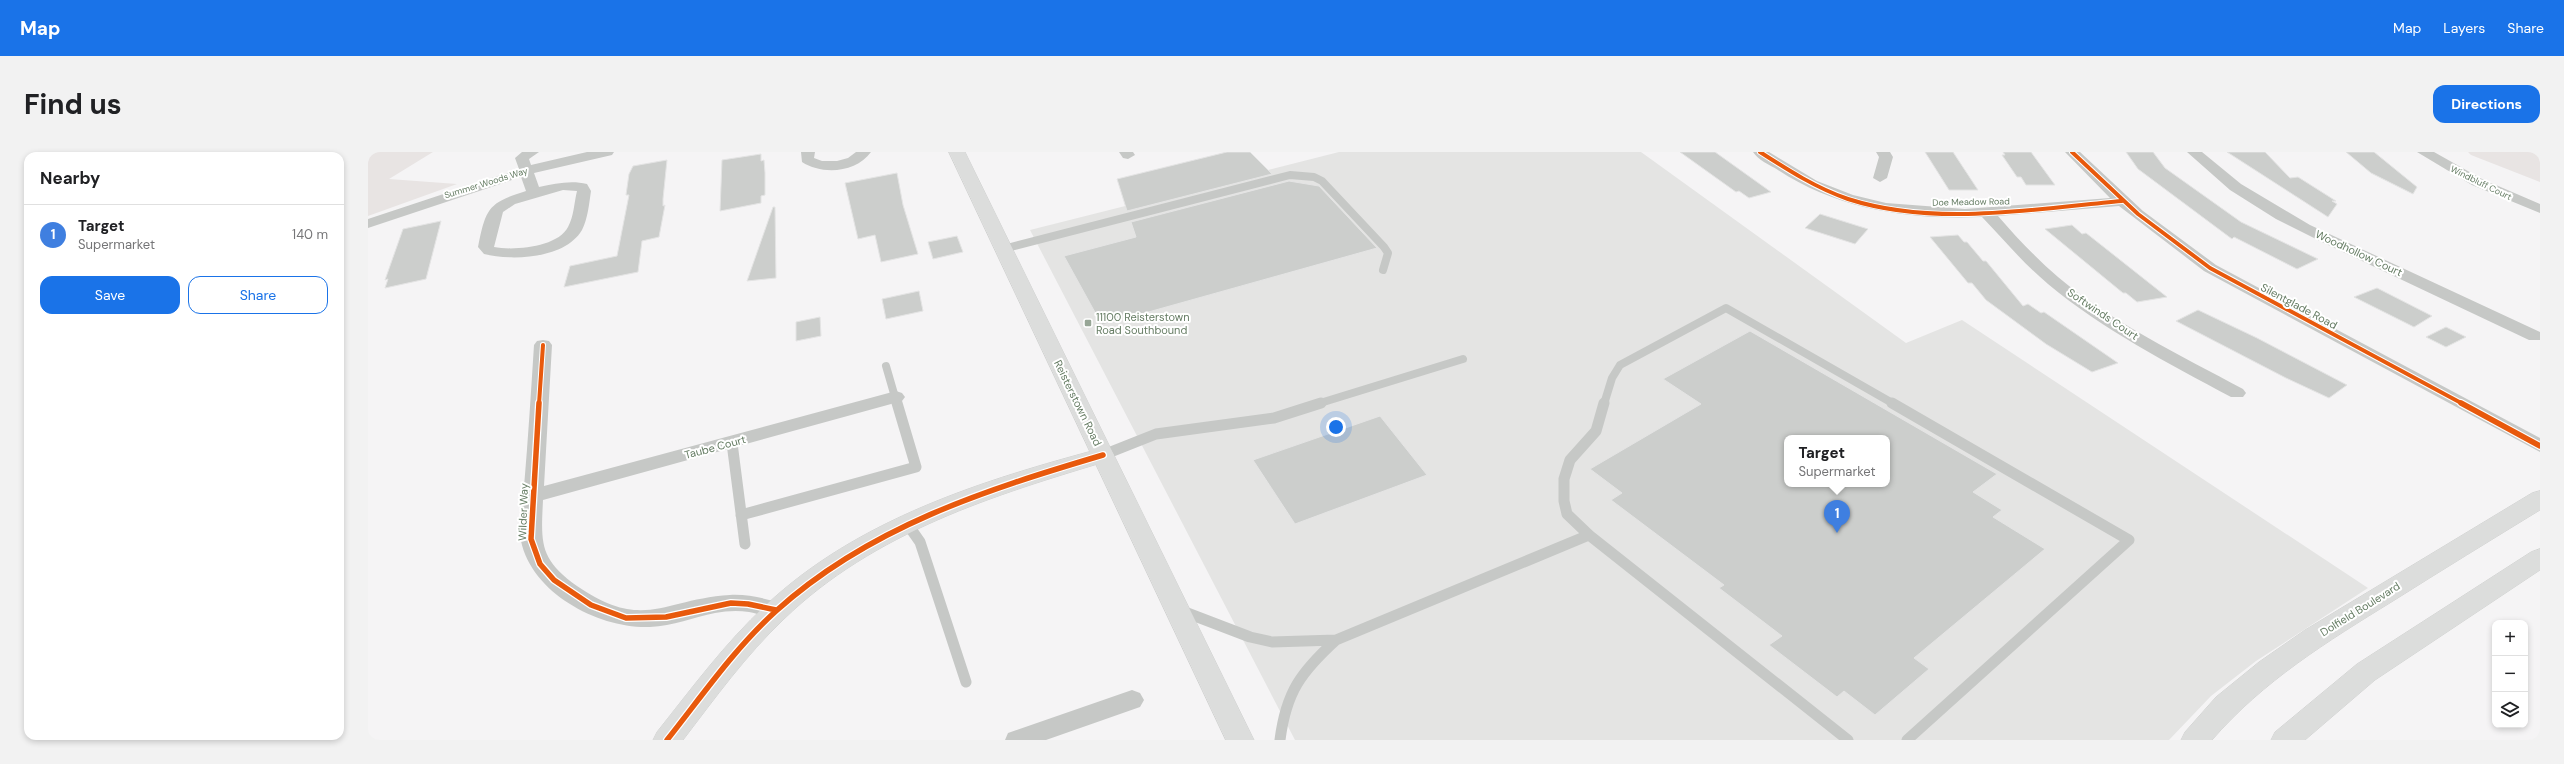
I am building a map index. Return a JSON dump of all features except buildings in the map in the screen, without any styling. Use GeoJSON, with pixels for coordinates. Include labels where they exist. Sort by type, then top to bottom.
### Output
{"type":"FeatureCollection","features":[{"type":"Feature","properties":{"kind":"main road","name":"Reisterstown Road"},"geometry":{"type":"LineString","coordinates":[[957,152],[1179,610],[1240,740]]}},
{"type":"Feature","properties":{"kind":"main road"},"geometry":{"type":"LineString","coordinates":[[667,740],[743,644],[776,610],[834,565],[906,522],[965,498],[1103,455]]}},
{"type":"Feature","properties":{"kind":"main road","name":"Dolfield Boulevard"},"geometry":{"type":"LineString","coordinates":[[2195,740],[2226,705],[2268,670],[2314,637],[2540,499]]}},
{"type":"Feature","properties":{"kind":"main road"},"geometry":{"type":"LineString","coordinates":[[2285,740],[2366,672],[2540,558]]}},
{"type":"Feature","properties":{"kind":"street"},"geometry":{"type":"LineString","coordinates":[[532,152],[522,158],[534,193]]}},
{"type":"Feature","properties":{"kind":"street","name":"Summer Woods Way"},"geometry":{"type":"LineString","coordinates":[[368,224],[451,194],[526,171],[607,152]]}},
{"type":"Feature","properties":{"kind":"street"},"geometry":{"type":"LineString","coordinates":[[808,152],[807,159],[812,164],[821,166],[844,164],[855,160],[864,152]]}},
{"type":"Feature","properties":{"kind":"street","name":"Doe Meadow Road"},"geometry":{"type":"LineString","coordinates":[[1760,152],[1812,184],[1855,200],[1922,211],[1986,212],[2122,201]]}},
{"type":"Feature","properties":{"kind":"street"},"geometry":{"type":"LineString","coordinates":[[1880,178],[1886,158],[1883,152]]}},
{"type":"Feature","properties":{"kind":"street","name":"Silentglade Road"},"geometry":{"type":"LineString","coordinates":[[2072,152],[2122,201],[2168,240],[2210,268],[2540,446]]}},
{"type":"Feature","properties":{"kind":"street","name":"Woodhollow Court"},"geometry":{"type":"LineString","coordinates":[[2194,152],[2237,188],[2287,218],[2535,336]]}},
{"type":"Feature","properties":{"kind":"street","name":"Windbluff Court"},"geometry":{"type":"LineString","coordinates":[[2424,152],[2477,182],[2540,209]]}},
{"type":"Feature","properties":{"kind":"street"},"geometry":{"type":"LineString","coordinates":[[563,186],[582,187],[584,191],[574,231],[560,242],[546,248],[507,254],[489,251],[486,246],[491,214],[508,202],[534,193],[563,186]]}},
{"type":"Feature","properties":{"kind":"street","name":"Softwinds Court"},"geometry":{"type":"LineString","coordinates":[[1986,212],[2031,261],[2083,302],[2131,334],[2237,393]]}},
{"type":"Feature","properties":{"kind":"street","name":"Wilder Way"},"geometry":{"type":"LineString","coordinates":[[543,345],[531,540],[536,560],[552,580],[592,608],[610,614],[644,619],[665,618],[730,603],[749,603],[776,610]]}},
{"type":"Feature","properties":{"kind":"street","name":"Taube Court"},"geometry":{"type":"LineString","coordinates":[[533,496],[732,443],[896,397]]}},
{"type":"Feature","properties":{"kind":"street"},"geometry":{"type":"LineString","coordinates":[[1017,740],[1132,700]]}},
{"type":"Feature","properties":{"kind":"lane"},"geometry":{"type":"LineString","coordinates":[[1003,249],[1290,175],[1303,175],[1322,181],[1384,247],[1388,253],[1383,270]]}},
{"type":"Feature","properties":{"kind":"lane"},"geometry":{"type":"LineString","coordinates":[[1848,740],[1589,535],[1567,514],[1564,502],[1565,476],[1569,461],[1578,449],[1593,438],[1611,385],[1612,373],[1620,365],[1726,308],[2129,540],[1907,740]]}},
{"type":"Feature","properties":{"kind":"lane"},"geometry":{"type":"LineString","coordinates":[[1103,455],[1156,434],[1274,418],[1463,359]]}},
{"type":"Feature","properties":{"kind":"lane"},"geometry":{"type":"LineString","coordinates":[[741,515],[916,467],[886,366]]}},
{"type":"Feature","properties":{"kind":"lane"},"geometry":{"type":"LineString","coordinates":[[732,443],[745,544]]}},
{"type":"Feature","properties":{"kind":"lane"},"geometry":{"type":"LineString","coordinates":[[906,522],[920,542],[966,682]]}},
{"type":"Feature","properties":{"kind":"lane"},"geometry":{"type":"LineString","coordinates":[[1280,740],[1282,714],[1288,694],[1312,661],[1336,640],[1589,535]]}},
{"type":"Feature","properties":{"kind":"lane"},"geometry":{"type":"LineString","coordinates":[[1179,610],[1250,637],[1272,642],[1336,640]]}},
{"type":"Feature","properties":{"kind":"shaded area"},"geometry":{"type":"Polygon","coordinates":[[[368,152],[433,152],[389,179],[457,184],[368,216],[368,152]]]}},
{"type":"Feature","properties":{"kind":"shaded area"},"geometry":{"type":"Polygon","coordinates":[[[1339,152],[1641,152],[1906,343],[1962,320],[2368,588],[2256,661],[2211,696],[2169,740],[1295,740],[1030,230],[1339,152]]]}},
{"type":"Feature","properties":{"kind":"shaded area"},"geometry":{"type":"Polygon","coordinates":[[[2468,152],[2540,152],[2540,182],[2471,155],[2468,152]]]}},
{"type":"Feature","properties":{"kind":"cycle path"},"geometry":{"type":"LineString","coordinates":[[1760,152],[1812,184],[1848,199],[1886,208],[1925,212],[2005,212],[2122,201]]}},
{"type":"Feature","properties":{"kind":"cycle path"},"geometry":{"type":"LineString","coordinates":[[2072,152],[2120,199],[2173,242],[2210,268],[2540,446]]}},
{"type":"Feature","properties":{"kind":"cycle path"},"geometry":{"type":"LineString","coordinates":[[543,345],[531,539],[536,557],[548,575],[580,599],[603,611],[626,618],[652,619],[731,603],[748,604],[776,610]]}},
{"type":"Feature","properties":{"kind":"cycle path"},"geometry":{"type":"LineString","coordinates":[[667,740],[719,673],[761,626],[811,581],[849,555],[888,533],[929,514],[972,497],[1103,455]]}},
{"type":"Feature","properties":{"kind":"place","name":"11100 Reisterstown Road Southbound"},"geometry":{"type":"Point","coordinates":[1088,323]}},
{"type":"Feature","properties":{"kind":"place","name":"Target"},"geometry":{"type":"Point","coordinates":[1837,533]}}]}
